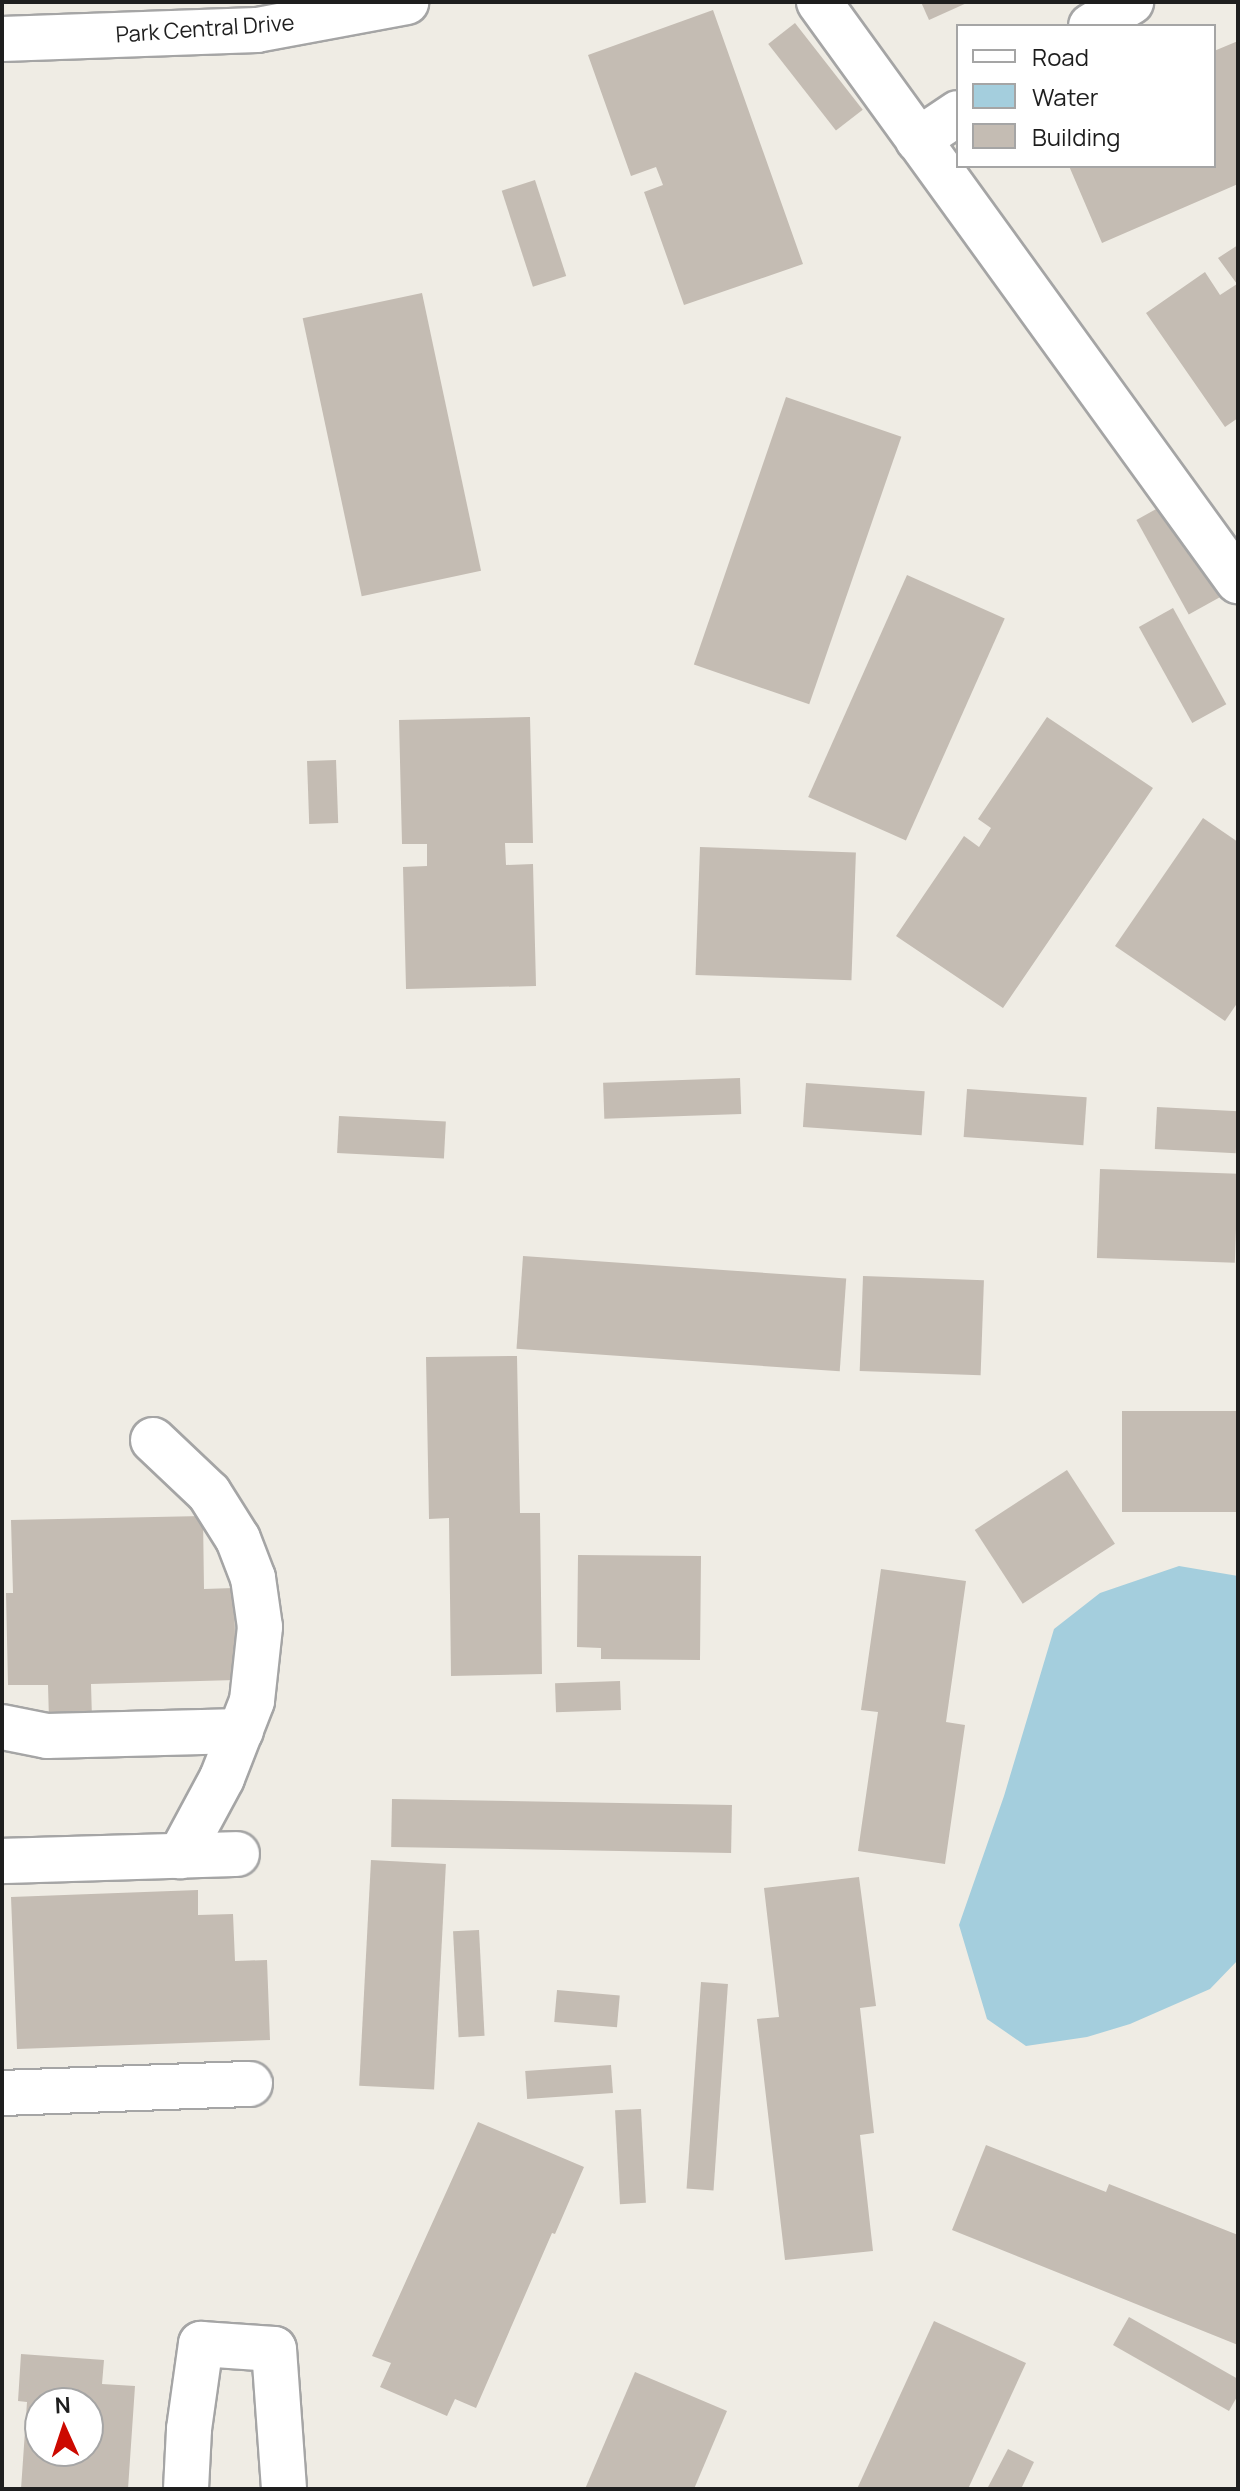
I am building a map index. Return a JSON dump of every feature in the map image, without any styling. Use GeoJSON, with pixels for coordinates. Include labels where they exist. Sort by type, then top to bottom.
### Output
{"type":"FeatureCollection","features":[{"type":"Feature","properties":{"kind":"street","name":"Park Central Drive"},"geometry":{"type":"LineString","coordinates":[[2,39],[257,30],[406,2]]}},
{"type":"Feature","properties":{"kind":"street"},"geometry":{"type":"LineString","coordinates":[[819,2],[1238,581]]}},
{"type":"Feature","properties":{"kind":"street"},"geometry":{"type":"LineString","coordinates":[[1094,24],[1131,2]]}},
{"type":"Feature","properties":{"kind":"street"},"geometry":{"type":"LineString","coordinates":[[918,140],[956,114]]}},
{"type":"Feature","properties":{"kind":"street"},"geometry":{"type":"LineString","coordinates":[[153,1440],[209,1493],[238,1539],[253,1578],[260,1627],[252,1701],[222,1778],[180,1856]]}},
{"type":"Feature","properties":{"kind":"street"},"geometry":{"type":"LineString","coordinates":[[2,1727],[47,1736],[241,1731]]}},
{"type":"Feature","properties":{"kind":"street"},"geometry":{"type":"LineString","coordinates":[[2,1861],[237,1854]]}},
{"type":"Feature","properties":{"kind":"street"},"geometry":{"type":"LineString","coordinates":[[2,2093],[250,2084]]}},
{"type":"Feature","properties":{"kind":"street"},"geometry":{"type":"LineString","coordinates":[[186,2489],[189,2429],[201,2344],[274,2349],[284,2489]]}},
{"type":"Feature","properties":{"kind":"water"},"geometry":{"type":"Polygon","coordinates":[[[1179,1566],[1238,1576],[1238,1960],[1210,1989],[1130,2024],[1087,2037],[1026,2046],[987,2019],[959,1925],[1004,1796],[1054,1629],[1100,1593],[1179,1566]]]}},
{"type":"Feature","properties":{"kind":"building"},"geometry":{"type":"Polygon","coordinates":[[[921,2],[969,2],[929,20],[921,2]]]}},
{"type":"Feature","properties":{"kind":"building"},"geometry":{"type":"Polygon","coordinates":[[[713,10],[803,264],[684,305],[644,192],[663,185],[656,167],[631,176],[588,55],[713,10]]]}},
{"type":"Feature","properties":{"kind":"building"},"geometry":{"type":"Polygon","coordinates":[[[795,23],[863,110],[836,131],[768,44],[795,23]]]}},
{"type":"Feature","properties":{"kind":"building"},"geometry":{"type":"Polygon","coordinates":[[[1238,41],[1238,184],[1102,243],[1070,168],[1216,168],[1216,50],[1238,41]]]}},
{"type":"Feature","properties":{"kind":"building"},"geometry":{"type":"Polygon","coordinates":[[[535,180],[566,276],[533,287],[502,191],[535,180]]]}},
{"type":"Feature","properties":{"kind":"building"},"geometry":{"type":"Polygon","coordinates":[[[1238,245],[1238,418],[1225,427],[1146,313],[1205,272],[1220,295],[1237,284],[1218,258],[1238,245]]]}},
{"type":"Feature","properties":{"kind":"building"},"geometry":{"type":"Polygon","coordinates":[[[422,293],[481,571],[362,596],[303,318],[422,293]]]}},
{"type":"Feature","properties":{"kind":"building"},"geometry":{"type":"Polygon","coordinates":[[[786,397],[901,437],[809,704],[694,665],[786,397]]]}},
{"type":"Feature","properties":{"kind":"building"},"geometry":{"type":"Polygon","coordinates":[[[1167,503],[1219,597],[1189,614],[1136,520],[1167,503]]]}},
{"type":"Feature","properties":{"kind":"building"},"geometry":{"type":"Polygon","coordinates":[[[907,575],[1005,619],[906,841],[808,797],[907,575]]]}},
{"type":"Feature","properties":{"kind":"building"},"geometry":{"type":"Polygon","coordinates":[[[1173,608],[1226,704],[1192,723],[1139,627],[1173,608]]]}},
{"type":"Feature","properties":{"kind":"building"},"geometry":{"type":"Polygon","coordinates":[[[530,717],[533,843],[505,843],[506,865],[533,864],[536,986],[406,989],[403,867],[427,866],[427,844],[402,844],[399,720],[530,717]]]}},
{"type":"Feature","properties":{"kind":"building"},"geometry":{"type":"Polygon","coordinates":[[[1047,717],[1153,788],[1003,1008],[896,936],[964,836],[979,847],[991,828],[978,819],[1047,717]]]}},
{"type":"Feature","properties":{"kind":"building"},"geometry":{"type":"Polygon","coordinates":[[[336,760],[338,823],[309,824],[307,761],[336,760]]]}},
{"type":"Feature","properties":{"kind":"building"},"geometry":{"type":"Polygon","coordinates":[[[1203,818],[1238,842],[1238,1002],[1225,1021],[1115,946],[1203,818]]]}},
{"type":"Feature","properties":{"kind":"building"},"geometry":{"type":"Polygon","coordinates":[[[700,847],[856,852],[851,980],[696,975],[700,847]]]}},
{"type":"Feature","properties":{"kind":"building"},"geometry":{"type":"Polygon","coordinates":[[[740,1078],[741,1114],[604,1119],[603,1083],[740,1078]]]}},
{"type":"Feature","properties":{"kind":"building"},"geometry":{"type":"Polygon","coordinates":[[[806,1083],[925,1091],[922,1135],[803,1127],[806,1083]]]}},
{"type":"Feature","properties":{"kind":"building"},"geometry":{"type":"Polygon","coordinates":[[[967,1089],[1087,1097],[1083,1145],[964,1137],[967,1089]]]}},
{"type":"Feature","properties":{"kind":"building"},"geometry":{"type":"Polygon","coordinates":[[[1157,1107],[1238,1111],[1236,1153],[1155,1149],[1157,1107]]]}},
{"type":"Feature","properties":{"kind":"building"},"geometry":{"type":"Polygon","coordinates":[[[339,1116],[446,1122],[444,1159],[337,1153],[339,1116]]]}},
{"type":"Feature","properties":{"kind":"building"},"geometry":{"type":"Polygon","coordinates":[[[1100,1169],[1238,1174],[1235,1263],[1097,1258],[1100,1169]]]}},
{"type":"Feature","properties":{"kind":"building"},"geometry":{"type":"Polygon","coordinates":[[[523,1256],[846,1279],[840,1371],[517,1349],[523,1256]]]}},
{"type":"Feature","properties":{"kind":"building"},"geometry":{"type":"Polygon","coordinates":[[[863,1276],[984,1280],[981,1375],[860,1371],[863,1276]]]}},
{"type":"Feature","properties":{"kind":"building"},"geometry":{"type":"Polygon","coordinates":[[[517,1356],[520,1513],[540,1513],[542,1674],[451,1676],[449,1518],[429,1519],[426,1357],[517,1356]]]}},
{"type":"Feature","properties":{"kind":"building"},"geometry":{"type":"Polygon","coordinates":[[[1122,1411],[1238,1411],[1238,1512],[1122,1512],[1122,1411]]]}},
{"type":"Feature","properties":{"kind":"building"},"geometry":{"type":"Polygon","coordinates":[[[1067,1470],[1115,1544],[1023,1604],[975,1530],[1067,1470]]]}},
{"type":"Feature","properties":{"kind":"building"},"geometry":{"type":"Polygon","coordinates":[[[203,1516],[204,1589],[234,1588],[236,1680],[91,1684],[92,1719],[49,1720],[48,1685],[8,1685],[6,1593],[13,1593],[11,1520],[203,1516]]]}},
{"type":"Feature","properties":{"kind":"building"},"geometry":{"type":"Polygon","coordinates":[[[578,1555],[701,1556],[700,1660],[601,1659],[601,1648],[577,1647],[578,1555]]]}},
{"type":"Feature","properties":{"kind":"building"},"geometry":{"type":"Polygon","coordinates":[[[881,1569],[966,1581],[946,1722],[965,1725],[945,1864],[858,1851],[878,1712],[861,1710],[881,1569]]]}},
{"type":"Feature","properties":{"kind":"building"},"geometry":{"type":"Polygon","coordinates":[[[620,1681],[621,1710],[556,1712],[555,1683],[620,1681]]]}},
{"type":"Feature","properties":{"kind":"building"},"geometry":{"type":"Polygon","coordinates":[[[392,1799],[732,1805],[731,1853],[391,1847],[392,1799]]]}},
{"type":"Feature","properties":{"kind":"building"},"geometry":{"type":"Polygon","coordinates":[[[371,1860],[446,1864],[434,2090],[359,2086],[371,1860]]]}},
{"type":"Feature","properties":{"kind":"building"},"geometry":{"type":"Polygon","coordinates":[[[859,1877],[876,2006],[860,2008],[874,2133],[860,2135],[873,2251],[785,2260],[757,2019],[779,2017],[764,1888],[859,1877]]]}},
{"type":"Feature","properties":{"kind":"building"},"geometry":{"type":"Polygon","coordinates":[[[198,1890],[198,1915],[233,1914],[235,1961],[267,1960],[270,2040],[17,2049],[11,1897],[198,1890]]]}},
{"type":"Feature","properties":{"kind":"building"},"geometry":{"type":"Polygon","coordinates":[[[479,1930],[485,2036],[459,2037],[453,1931],[479,1930]]]}},
{"type":"Feature","properties":{"kind":"building"},"geometry":{"type":"Polygon","coordinates":[[[701,1982],[728,1984],[713,2190],[687,2188],[701,1982]]]}},
{"type":"Feature","properties":{"kind":"building"},"geometry":{"type":"Polygon","coordinates":[[[557,1990],[620,1995],[617,2027],[554,2022],[557,1990]]]}},
{"type":"Feature","properties":{"kind":"building"},"geometry":{"type":"Polygon","coordinates":[[[611,2065],[613,2093],[527,2099],[525,2071],[611,2065]]]}},
{"type":"Feature","properties":{"kind":"building"},"geometry":{"type":"Polygon","coordinates":[[[641,2109],[646,2203],[620,2204],[615,2110],[641,2109]]]}},
{"type":"Feature","properties":{"kind":"building"},"geometry":{"type":"Polygon","coordinates":[[[478,2122],[584,2167],[476,2408],[455,2399],[447,2416],[380,2387],[391,2363],[372,2356],[478,2122]]]}},
{"type":"Feature","properties":{"kind":"building"},"geometry":{"type":"Polygon","coordinates":[[[986,2145],[1106,2192],[1109,2184],[1238,2235],[1238,2345],[952,2230],[986,2145]]]}},
{"type":"Feature","properties":{"kind":"building"},"geometry":{"type":"Polygon","coordinates":[[[1129,2317],[1238,2379],[1238,2395],[1229,2411],[1113,2345],[1129,2317]]]}},
{"type":"Feature","properties":{"kind":"building"},"geometry":{"type":"Polygon","coordinates":[[[934,2321],[1026,2363],[968,2489],[857,2489],[934,2321]]]}},
{"type":"Feature","properties":{"kind":"building"},"geometry":{"type":"Polygon","coordinates":[[[21,2354],[104,2360],[102,2384],[135,2386],[128,2489],[21,2489],[24,2446],[24,2467],[104,2467],[104,2387],[24,2387],[24,2402],[18,2401],[21,2354]]]}},
{"type":"Feature","properties":{"kind":"building"},"geometry":{"type":"Polygon","coordinates":[[[635,2372],[727,2411],[694,2489],[585,2489],[635,2372]]]}},
{"type":"Feature","properties":{"kind":"building"},"geometry":{"type":"Polygon","coordinates":[[[1008,2449],[1034,2462],[1021,2489],[987,2489],[1008,2449]]]}}]}
